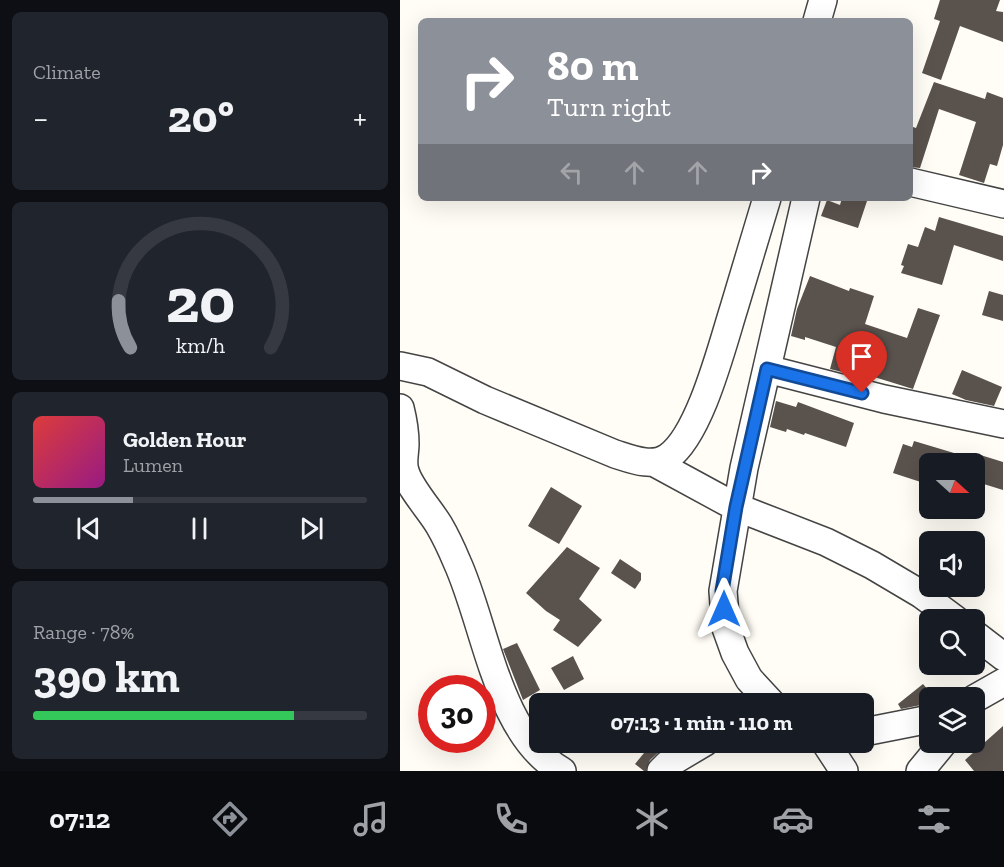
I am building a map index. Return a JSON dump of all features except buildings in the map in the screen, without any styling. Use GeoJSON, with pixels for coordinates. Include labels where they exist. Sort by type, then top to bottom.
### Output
{"type":"FeatureCollection","features":[{"type":"Feature","properties":{"kind":"street"},"geometry":{"type":"LineString","coordinates":[[818,18],[823,0]]}},
{"type":"Feature","properties":{"kind":"street"},"geometry":{"type":"LineString","coordinates":[[913,183],[1003,204]]}},
{"type":"Feature","properties":{"kind":"street"},"geometry":{"type":"LineString","coordinates":[[655,463],[668,458],[679,447],[697,417],[713,375],[766,201]]}},
{"type":"Feature","properties":{"kind":"street"},"geometry":{"type":"LineString","coordinates":[[762,693],[749,679],[735,653],[726,628],[722,591],[736,507],[805,201]]}},
{"type":"Feature","properties":{"kind":"street"},"geometry":{"type":"LineString","coordinates":[[400,366],[428,372],[496,405],[615,454],[655,463],[736,507],[826,542],[872,565],[921,594],[941,609]]}},
{"type":"Feature","properties":{"kind":"street"},"geometry":{"type":"LineString","coordinates":[[767,369],[884,399],[1003,424]]}},
{"type":"Feature","properties":{"kind":"street"},"geometry":{"type":"LineString","coordinates":[[400,408],[404,425],[405,471],[409,481],[440,526],[459,565],[497,680],[512,714],[530,744],[553,766],[562,771]]}},
{"type":"Feature","properties":{"kind":"street"},"geometry":{"type":"LineString","coordinates":[[985,643],[1003,657]]}},
{"type":"Feature","properties":{"kind":"street"},"geometry":{"type":"LineString","coordinates":[[874,730],[919,721]]}},
{"type":"Feature","properties":{"kind":"street"},"geometry":{"type":"LineString","coordinates":[[661,771],[687,753]]}},
{"type":"Feature","properties":{"kind":"street"},"geometry":{"type":"LineString","coordinates":[[832,753],[844,771]]}},
{"type":"Feature","properties":{"kind":"street"},"geometry":{"type":"LineString","coordinates":[[920,771],[935,753]]}},
{"type":"Feature","properties":{"kind":"route"},"geometry":{"type":"LineString","coordinates":[[724,609],[722,591],[736,507],[767,369],[862,393]]}}]}
